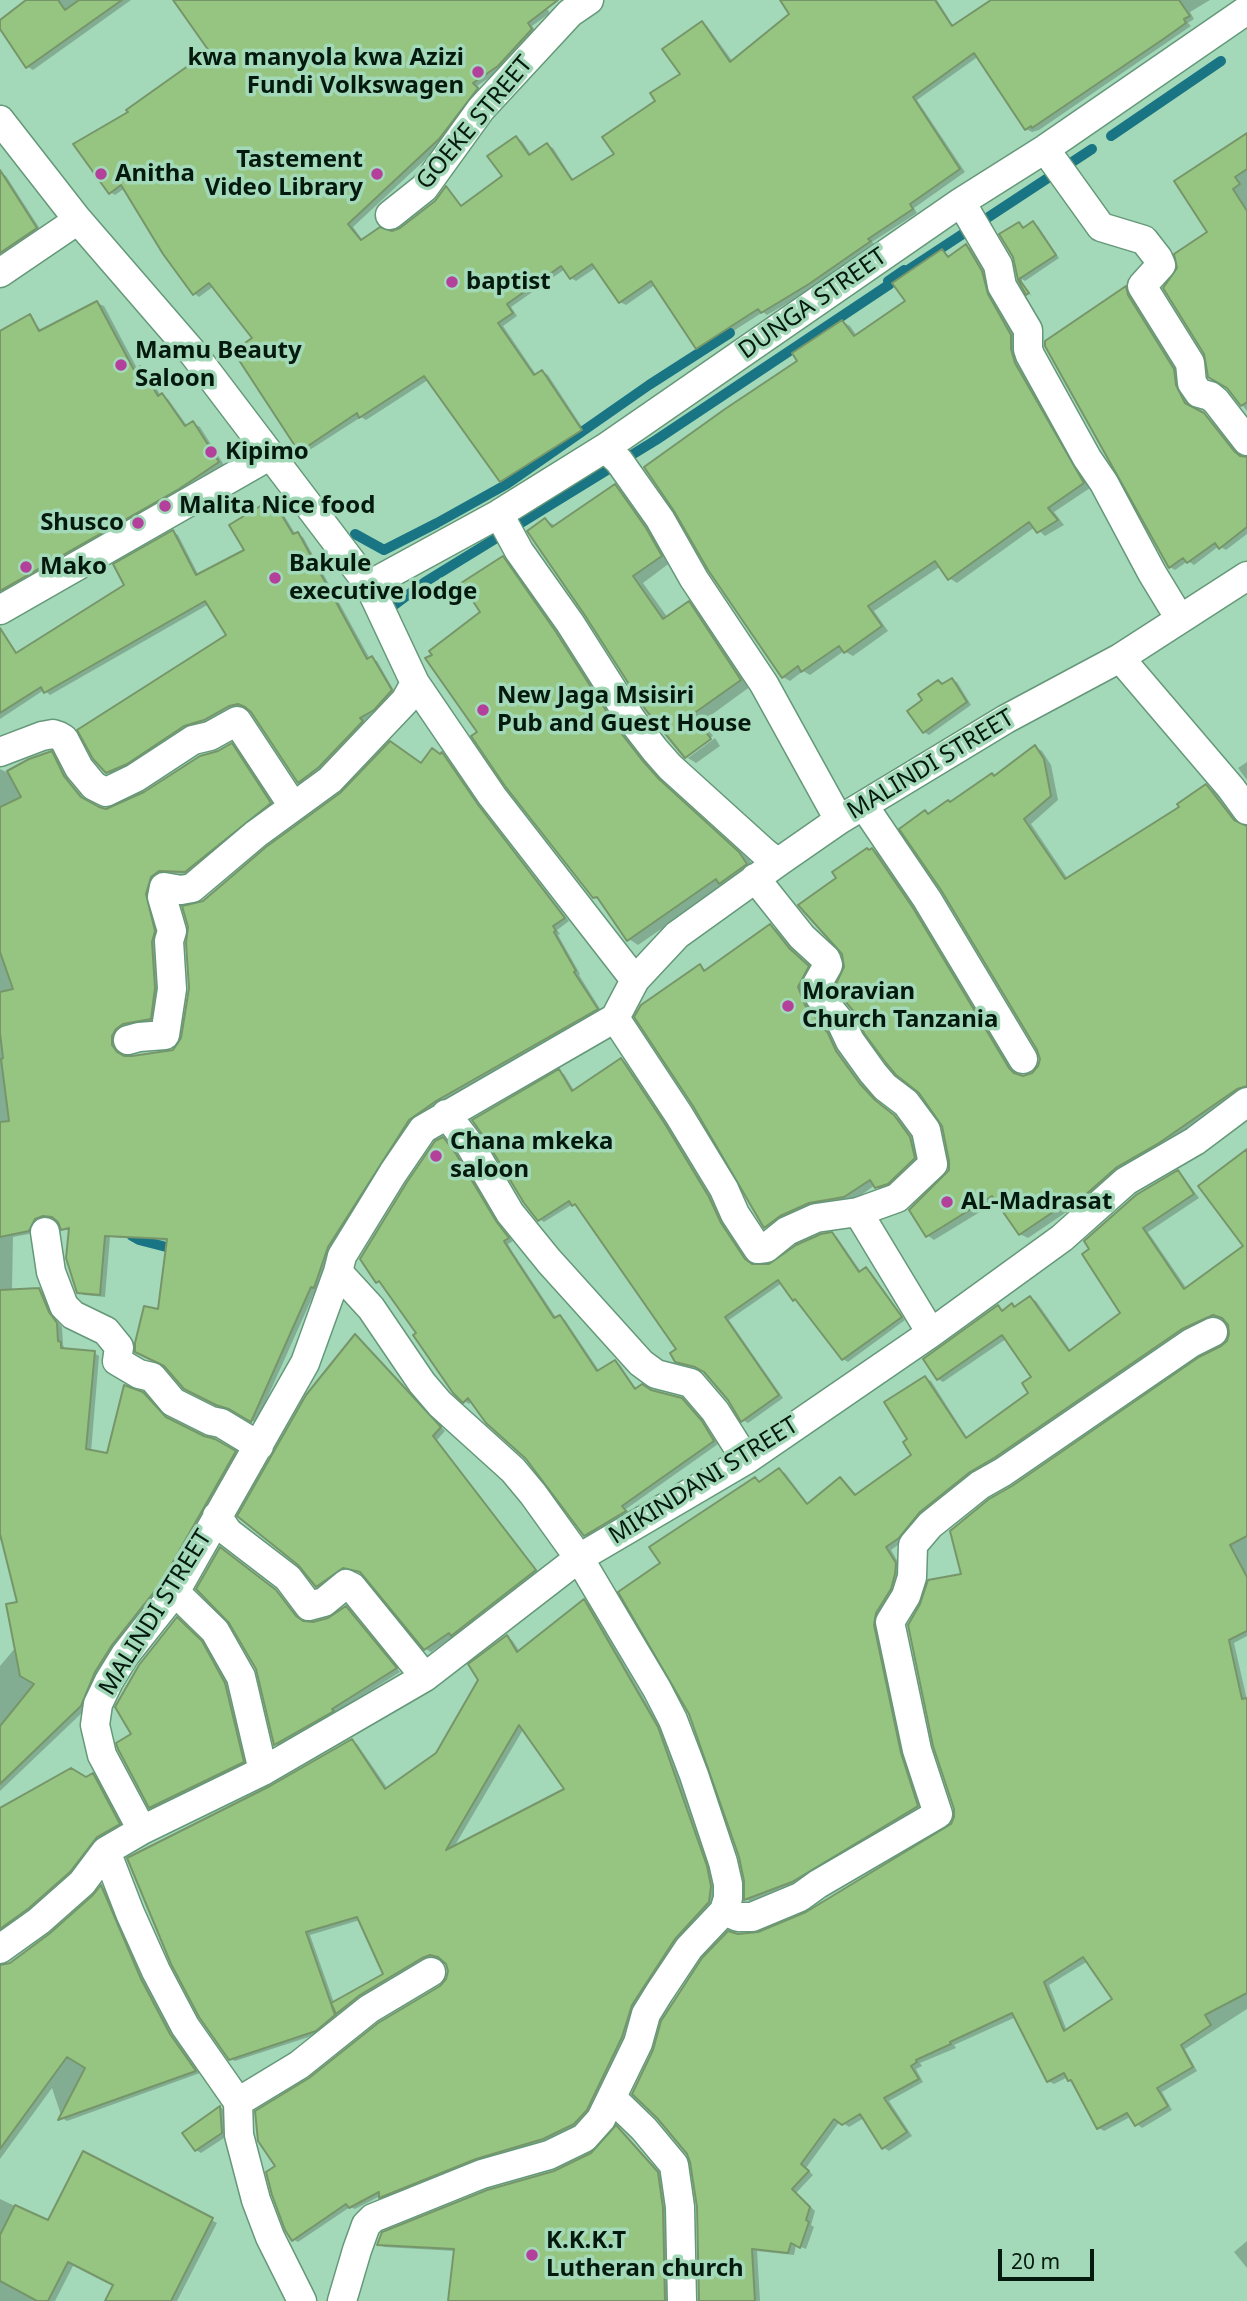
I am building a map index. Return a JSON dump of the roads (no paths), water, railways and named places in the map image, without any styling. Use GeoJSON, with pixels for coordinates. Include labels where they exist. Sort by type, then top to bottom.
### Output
{"type":"FeatureCollection","features":[{"type":"Feature","properties":{"kind":"street","name":"GOEKE STREET"},"geometry":{"type":"LineString","coordinates":[[390,215],[424,188],[481,109],[570,13],[589,0]]}},
{"type":"Feature","properties":{"kind":"street","name":"DUNGA STREET"},"geometry":{"type":"LineString","coordinates":[[369,585],[499,514],[605,448],[961,202],[1045,149],[1247,10]]}},
{"type":"Feature","properties":{"kind":"street"},"geometry":{"type":"LineString","coordinates":[[0,120],[78,220],[193,353],[369,585],[415,683],[492,796],[635,980]]}},
{"type":"Feature","properties":{"kind":"street"},"geometry":{"type":"LineString","coordinates":[[1045,149],[1101,228],[1144,240],[1157,258],[1161,265],[1142,286],[1190,363],[1192,383],[1199,393],[1216,401],[1247,441]]}},
{"type":"Feature","properties":{"kind":"street"},"geometry":{"type":"LineString","coordinates":[[961,202],[998,265],[1002,286],[1028,330],[1030,355],[1180,619]]}},
{"type":"Feature","properties":{"kind":"street"},"geometry":{"type":"LineString","coordinates":[[0,273],[78,220]]}},
{"type":"Feature","properties":{"kind":"street"},"geometry":{"type":"LineString","coordinates":[[605,448],[619,461],[660,519],[689,570],[764,684],[839,820]]}},
{"type":"Feature","properties":{"kind":"street"},"geometry":{"type":"LineString","coordinates":[[0,610],[269,456]]}},
{"type":"Feature","properties":{"kind":"street"},"geometry":{"type":"LineString","coordinates":[[499,514],[519,551],[570,623],[631,719],[655,750],[670,768],[765,853],[780,860]]}},
{"type":"Feature","properties":{"kind":"street","name":"MALINDI STREET"},"geometry":{"type":"LineString","coordinates":[[142,1830],[102,1755],[95,1725],[98,1704],[125,1655],[175,1592],[305,1363],[340,1264],[385,1184],[423,1129],[615,1018],[635,980],[677,935],[839,820],[1006,719],[1121,658],[1247,576]]}},
{"type":"Feature","properties":{"kind":"street"},"geometry":{"type":"LineString","coordinates":[[1121,658],[1247,810]]}},
{"type":"Feature","properties":{"kind":"street"},"geometry":{"type":"LineString","coordinates":[[128,1040],[165,1035],[172,989],[169,941],[172,931],[162,897],[164,887],[181,890],[192,888],[293,806],[330,780],[405,701],[415,683]]}},
{"type":"Feature","properties":{"kind":"street"},"geometry":{"type":"LineString","coordinates":[[0,752],[42,736],[60,736],[79,768],[94,786],[106,792],[135,778],[193,740],[210,736],[237,721],[293,806]]}},
{"type":"Feature","properties":{"kind":"street"},"geometry":{"type":"LineString","coordinates":[[864,806],[928,899],[1023,1059]]}},
{"type":"Feature","properties":{"kind":"street"},"geometry":{"type":"LineString","coordinates":[[615,1018],[679,1115],[758,1249],[766,1248],[787,1231],[816,1218],[858,1212],[897,1198],[933,1164],[926,1130],[906,1103],[885,1087],[873,1073],[815,988],[828,965],[826,959],[802,937],[755,878]]}},
{"type":"Feature","properties":{"kind":"street","name":"MIKINDANI STREET"},"geometry":{"type":"LineString","coordinates":[[142,1830],[263,1771],[425,1677],[579,1558],[746,1460],[931,1333],[1062,1238],[1126,1181],[1195,1141],[1247,1102]]}},
{"type":"Feature","properties":{"kind":"street"},"geometry":{"type":"LineString","coordinates":[[446,1114],[470,1146],[510,1213],[556,1270],[641,1363],[656,1374],[691,1383],[715,1410],[746,1460]]}},
{"type":"Feature","properties":{"kind":"street"},"geometry":{"type":"LineString","coordinates":[[858,1212],[931,1333]]}},
{"type":"Feature","properties":{"kind":"street"},"geometry":{"type":"LineString","coordinates":[[45,1232],[51,1272],[64,1307],[73,1315],[106,1331],[119,1347],[117,1361],[139,1374],[152,1377],[173,1402],[211,1421],[221,1423],[258,1446]]}},
{"type":"Feature","properties":{"kind":"street"},"geometry":{"type":"LineString","coordinates":[[340,1264],[440,1404],[513,1470],[579,1558],[673,1720],[694,1775],[728,1884],[728,1898],[724,1910],[689,1948],[646,2014],[638,2043],[612,2098],[601,2119],[584,2138],[549,2155],[482,2174],[373,2218],[366,2225],[342,2301]]}},
{"type":"Feature","properties":{"kind":"street"},"geometry":{"type":"LineString","coordinates":[[724,1910],[738,1917],[752,1917],[800,1897],[938,1814],[917,1750],[890,1622],[906,1596],[912,1577],[914,1545],[930,1525],[980,1486],[1191,1343],[1213,1332]]}},
{"type":"Feature","properties":{"kind":"street"},"geometry":{"type":"LineString","coordinates":[[217,1516],[228,1532],[288,1578],[309,1606],[324,1602],[348,1584],[425,1677]]}},
{"type":"Feature","properties":{"kind":"street"},"geometry":{"type":"LineString","coordinates":[[175,1592],[215,1630],[241,1677],[263,1771]]}},
{"type":"Feature","properties":{"kind":"street"},"geometry":{"type":"LineString","coordinates":[[0,1949],[39,1921],[82,1883],[106,1851],[142,1830]]}},
{"type":"Feature","properties":{"kind":"street"},"geometry":{"type":"LineString","coordinates":[[106,1851],[161,1982],[185,2026],[237,2102],[239,2135],[256,2200],[270,2237],[302,2301]]}},
{"type":"Feature","properties":{"kind":"street"},"geometry":{"type":"LineString","coordinates":[[237,2102],[299,2065],[369,2009],[431,1972]]}},
{"type":"Feature","properties":{"kind":"street"},"geometry":{"type":"LineString","coordinates":[[612,2098],[644,2129],[674,2165],[680,2207],[682,2301]]}},
{"type":"Feature","properties":{"kind":"waterway"},"geometry":{"type":"LineString","coordinates":[[1111,136],[1221,61]]}},
{"type":"Feature","properties":{"kind":"waterway"},"geometry":{"type":"LineString","coordinates":[[385,612],[425,582],[656,440],[890,284],[888,281],[904,270],[905,272],[1092,149]]}},
{"type":"Feature","properties":{"kind":"waterway"},"geometry":{"type":"LineString","coordinates":[[355,534],[384,550],[437,523],[507,484],[649,385],[730,333]]}},
{"type":"Feature","properties":{"kind":"waterway"},"geometry":{"type":"LineString","coordinates":[[132,1227],[132,1236],[139,1240],[178,1250]]}},
{"type":"Feature","properties":{"kind":"place","name":"kwa manyola kwa Azizi Fundi Volkswagen"},"geometry":{"type":"Point","coordinates":[478,72]}},
{"type":"Feature","properties":{"kind":"place","name":"Anitha"},"geometry":{"type":"Point","coordinates":[101,174]}},
{"type":"Feature","properties":{"kind":"place","name":"Tastement Video Library"},"geometry":{"type":"Point","coordinates":[377,174]}},
{"type":"Feature","properties":{"kind":"place","name":"baptist"},"geometry":{"type":"Point","coordinates":[452,282]}},
{"type":"Feature","properties":{"kind":"place","name":"Mamu Beauty Saloon"},"geometry":{"type":"Point","coordinates":[121,365]}},
{"type":"Feature","properties":{"kind":"place","name":"Kipimo"},"geometry":{"type":"Point","coordinates":[211,452]}},
{"type":"Feature","properties":{"kind":"place","name":"Malita Nice food"},"geometry":{"type":"Point","coordinates":[165,506]}},
{"type":"Feature","properties":{"kind":"place","name":"Shusco"},"geometry":{"type":"Point","coordinates":[138,523]}},
{"type":"Feature","properties":{"kind":"place","name":"Mako"},"geometry":{"type":"Point","coordinates":[26,567]}},
{"type":"Feature","properties":{"kind":"place","name":"Bakule executive lodge"},"geometry":{"type":"Point","coordinates":[275,578]}},
{"type":"Feature","properties":{"kind":"place","name":"New Jaga Msisiri Pub and Guest House"},"geometry":{"type":"Point","coordinates":[483,710]}},
{"type":"Feature","properties":{"kind":"place","name":"Moravian Church Tanzania"},"geometry":{"type":"Point","coordinates":[788,1006]}},
{"type":"Feature","properties":{"kind":"place","name":"Chana mkeka saloon"},"geometry":{"type":"Point","coordinates":[436,1156]}},
{"type":"Feature","properties":{"kind":"place","name":"AL-Madrasat"},"geometry":{"type":"Point","coordinates":[947,1202]}},
{"type":"Feature","properties":{"kind":"place","name":"K.K.K.T Lutheran church"},"geometry":{"type":"Point","coordinates":[532,2255]}}]}
